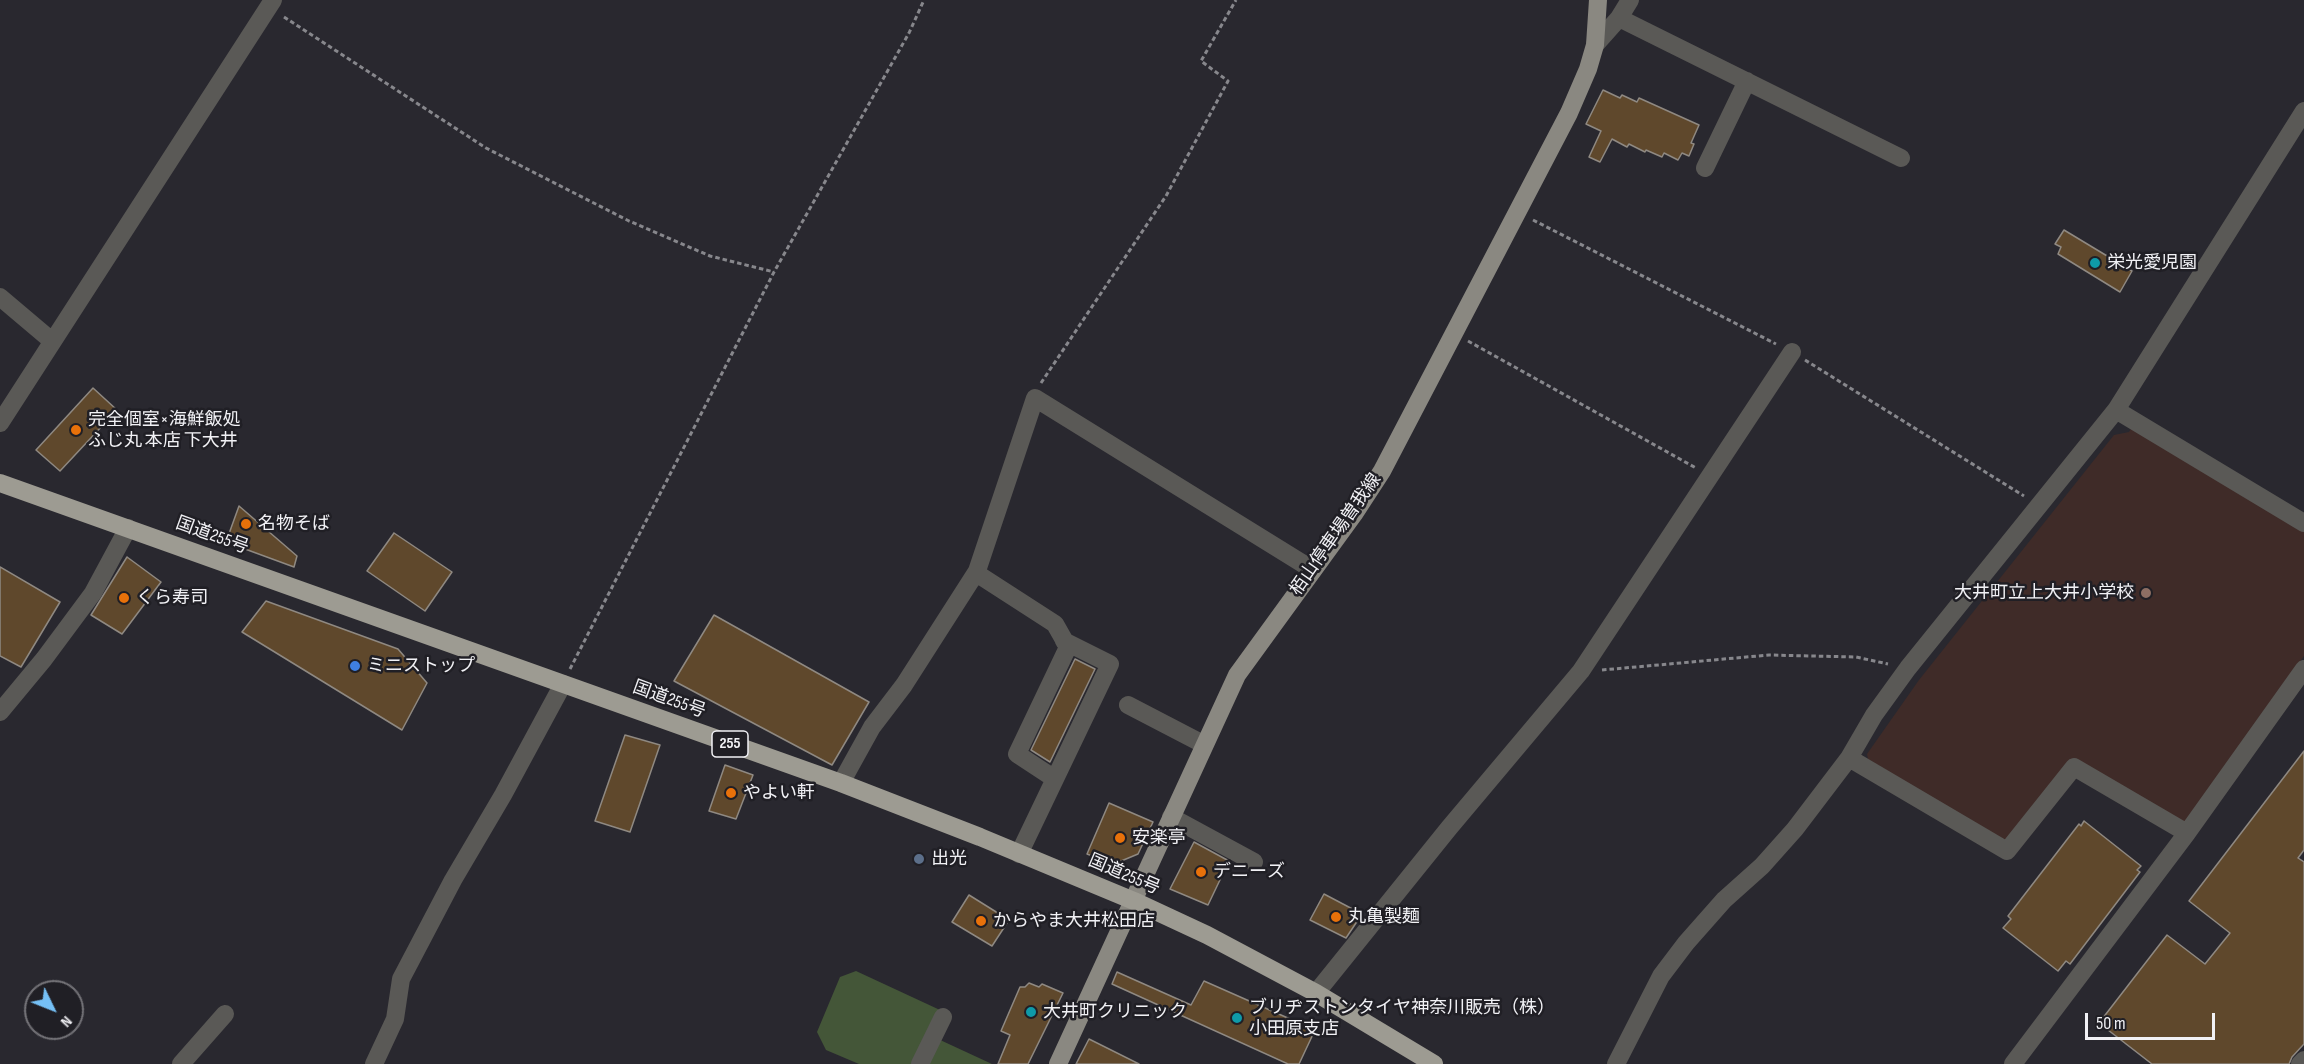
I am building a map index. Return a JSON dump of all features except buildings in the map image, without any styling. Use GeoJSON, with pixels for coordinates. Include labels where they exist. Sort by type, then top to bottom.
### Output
{"type":"FeatureCollection","features":[{"type":"Feature","properties":{"kind":"highway","name":"国道255号"},"geometry":{"type":"LineString","coordinates":[[0,483],[841,783],[1019,854],[1207,935],[1316,993],[1434,1064]]}},
{"type":"Feature","properties":{"kind":"main road","name":"栢山停車場曽我線"},"geometry":{"type":"LineString","coordinates":[[1058,1064],[1107,955],[1134,902],[1203,744],[1237,675],[1382,471],[1578,96],[1595,45],[1598,0]]}},
{"type":"Feature","properties":{"kind":"street"},"geometry":{"type":"LineString","coordinates":[[1595,45],[1619,18],[1630,0]]}},
{"type":"Feature","properties":{"kind":"street"},"geometry":{"type":"LineString","coordinates":[[0,423],[271,3]]}},
{"type":"Feature","properties":{"kind":"street"},"geometry":{"type":"LineString","coordinates":[[1619,18],[1901,158]]}},
{"type":"Feature","properties":{"kind":"street"},"geometry":{"type":"LineString","coordinates":[[1705,168],[1747,81]]}},
{"type":"Feature","properties":{"kind":"street"},"geometry":{"type":"LineString","coordinates":[[1616,1064],[1661,976],[1686,943],[1724,900],[1762,866],[1775,851],[1849,758],[1874,715],[1908,668],[2116,410],[2304,111]]}},
{"type":"Feature","properties":{"kind":"street"},"geometry":{"type":"LineString","coordinates":[[0,297],[52,341]]}},
{"type":"Feature","properties":{"kind":"street"},"geometry":{"type":"LineString","coordinates":[[1316,993],[1449,828],[1581,671],[1792,352]]}},
{"type":"Feature","properties":{"kind":"street"},"geometry":{"type":"LineString","coordinates":[[841,783],[872,727],[904,685],[976,573],[1035,398],[1313,570]]}},
{"type":"Feature","properties":{"kind":"street"},"geometry":{"type":"LineString","coordinates":[[2116,410],[2304,523]]}},
{"type":"Feature","properties":{"kind":"street"},"geometry":{"type":"LineString","coordinates":[[0,712],[44,660],[93,592],[128,528]]}},
{"type":"Feature","properties":{"kind":"street"},"geometry":{"type":"LineString","coordinates":[[976,573],[1055,624],[1066,644],[1110,664],[1019,854]]}},
{"type":"Feature","properties":{"kind":"street"},"geometry":{"type":"LineString","coordinates":[[1055,778],[1017,754],[1066,644]]}},
{"type":"Feature","properties":{"kind":"street"},"geometry":{"type":"LineString","coordinates":[[2013,1064],[2187,833],[2304,669]]}},
{"type":"Feature","properties":{"kind":"street"},"geometry":{"type":"LineString","coordinates":[[374,1064],[394,1019],[401,979],[453,880],[503,795],[563,684]]}},
{"type":"Feature","properties":{"kind":"street"},"geometry":{"type":"LineString","coordinates":[[1128,705],[1203,744]]}},
{"type":"Feature","properties":{"kind":"street"},"geometry":{"type":"LineString","coordinates":[[1849,758],[2007,851],[2074,767],[2187,833]]}},
{"type":"Feature","properties":{"kind":"street"},"geometry":{"type":"LineString","coordinates":[[1171,817],[1254,862]]}},
{"type":"Feature","properties":{"kind":"street"},"geometry":{"type":"LineString","coordinates":[[181,1064],[225,1014]]}},
{"type":"Feature","properties":{"kind":"street"},"geometry":{"type":"LineString","coordinates":[[920,1064],[943,1017]]}},
{"type":"Feature","properties":{"kind":"street"},"geometry":{"type":"LineString","coordinates":[[2300,1064],[2304,1059]]}},
{"type":"Feature","properties":{"kind":"path"},"geometry":{"type":"LineString","coordinates":[[563,684],[774,272],[909,33],[924,0]]}},
{"type":"Feature","properties":{"kind":"path"},"geometry":{"type":"LineString","coordinates":[[1035,398],[1038,387],[1166,196],[1228,81],[1201,61],[1236,0]]}},
{"type":"Feature","properties":{"kind":"path"},"geometry":{"type":"LineString","coordinates":[[271,3],[486,148],[628,221],[710,256],[774,272]]}},
{"type":"Feature","properties":{"kind":"path"},"geometry":{"type":"LineString","coordinates":[[1455,333],[1711,477]]}},
{"type":"Feature","properties":{"kind":"path"},"geometry":{"type":"LineString","coordinates":[[1581,671],[1768,655],[1857,657],[1908,668]]}},
{"type":"Feature","properties":{"kind":"shaded area","name":"大井町立上大井小学校"},"geometry":{"type":"Polygon","coordinates":[[[2132,427],[2304,531],[2304,656],[2181,828],[2074,762],[2007,845],[1868,759],[1867,754],[1919,680],[2114,435],[2129,432],[2132,427]]]}},
{"type":"Feature","properties":{"kind":"green space"},"geometry":{"type":"Polygon","coordinates":[[[856,971],[940,1010],[915,1064],[859,1064],[826,1050],[817,1032],[840,977],[856,971]]]}},
{"type":"Feature","properties":{"kind":"green space"},"geometry":{"type":"Polygon","coordinates":[[[938,1039],[992,1064],[926,1064],[938,1039]]]}},
{"type":"Feature","properties":{"kind":"place","name":"栄光愛児園"},"geometry":{"type":"Point","coordinates":[2095,263]}},
{"type":"Feature","properties":{"kind":"place","name":"完全個室×海鮮飯処 ふじ丸 本店 下大井"},"geometry":{"type":"Point","coordinates":[76,430]}},
{"type":"Feature","properties":{"kind":"place","name":"名物そば"},"geometry":{"type":"Point","coordinates":[246,524]}},
{"type":"Feature","properties":{"kind":"place","name":"大井町立上大井小学校"},"geometry":{"type":"Point","coordinates":[2146,593]}},
{"type":"Feature","properties":{"kind":"place","name":"くら寿司"},"geometry":{"type":"Point","coordinates":[124,598]}},
{"type":"Feature","properties":{"kind":"place","name":"ミニストップ"},"geometry":{"type":"Point","coordinates":[355,666]}},
{"type":"Feature","properties":{"kind":"place","name":"やよい軒"},"geometry":{"type":"Point","coordinates":[731,793]}},
{"type":"Feature","properties":{"kind":"place","name":"安楽亭"},"geometry":{"type":"Point","coordinates":[1120,838]}},
{"type":"Feature","properties":{"kind":"place","name":"出光"},"geometry":{"type":"Point","coordinates":[919,859]}},
{"type":"Feature","properties":{"kind":"place","name":"デニーズ"},"geometry":{"type":"Point","coordinates":[1201,872]}},
{"type":"Feature","properties":{"kind":"place","name":"丸亀製麺"},"geometry":{"type":"Point","coordinates":[1336,917]}},
{"type":"Feature","properties":{"kind":"place","name":"からやま大井松田店"},"geometry":{"type":"Point","coordinates":[981,921]}},
{"type":"Feature","properties":{"kind":"place","name":"大井町クリニック"},"geometry":{"type":"Point","coordinates":[1031,1012]}},
{"type":"Feature","properties":{"kind":"place","name":"ブリヂストンタイヤ神奈川販売（株） 小田原支店"},"geometry":{"type":"Point","coordinates":[1237,1018]}}]}
